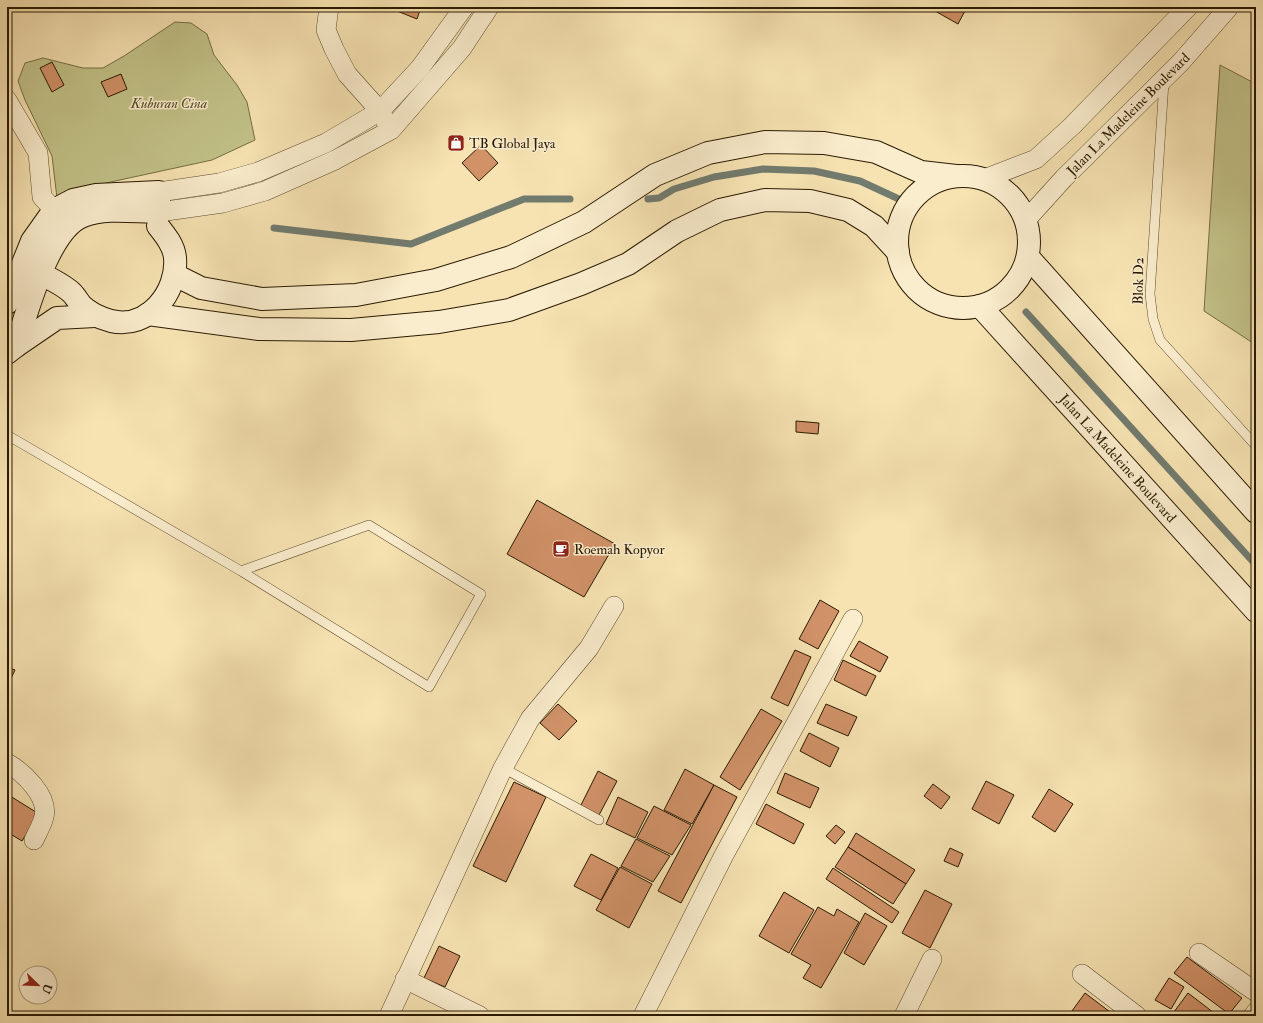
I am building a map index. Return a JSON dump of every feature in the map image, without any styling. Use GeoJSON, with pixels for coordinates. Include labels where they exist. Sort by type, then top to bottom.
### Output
{"type":"FeatureCollection","features":[{"type":"Feature","properties":{"kind":"street"},"geometry":{"type":"LineString","coordinates":[[329,7],[326,30],[334,49],[347,74],[380,111],[390,130]]}},
{"type":"Feature","properties":{"kind":"street"},"geometry":{"type":"LineString","coordinates":[[7,303],[32,241],[54,210],[74,200],[96,195],[159,210],[219,183],[258,172],[326,143],[380,111],[420,68],[464,7]]}},
{"type":"Feature","properties":{"kind":"street"},"geometry":{"type":"LineString","coordinates":[[12,350],[40,274],[54,245],[72,222],[99,211],[159,210],[223,203],[265,192],[335,160],[390,130],[462,48],[489,7]]}},
{"type":"Feature","properties":{"kind":"street"},"geometry":{"type":"LineString","coordinates":[[984,179],[1036,159],[1072,126],[1188,7]]}},
{"type":"Feature","properties":{"kind":"street","name":"Jalan La Madeleine Boulevard"},"geometry":{"type":"LineString","coordinates":[[1026,220],[1064,178],[1181,62],[1229,7]]}},
{"type":"Feature","properties":{"kind":"street"},"geometry":{"type":"LineString","coordinates":[[7,100],[38,153],[42,197],[54,210]]}},
{"type":"Feature","properties":{"kind":"street"},"geometry":{"type":"LineString","coordinates":[[175,275],[201,288],[262,299],[356,295],[436,280],[511,257],[584,222],[655,174],[708,153],[765,142],[824,143],[876,152],[921,172],[970,176],[984,179],[1002,188],[1016,202],[1026,220],[1029,238],[1028,257],[1021,274],[1010,288],[996,299],[980,306],[958,308],[937,303],[930,299],[918,290],[905,273],[898,252],[898,230],[900,224],[905,211],[918,193],[935,182],[956,176]]}},
{"type":"Feature","properties":{"kind":"street"},"geometry":{"type":"LineString","coordinates":[[148,314],[259,329],[352,330],[439,322],[509,310],[581,284],[628,264],[677,231],[720,210],[765,200],[810,200],[848,210],[874,226],[898,252]]}},
{"type":"Feature","properties":{"kind":"street"},"geometry":{"type":"LineString","coordinates":[[12,350],[57,318],[95,316],[113,321],[131,321],[148,314],[160,304],[170,291],[175,275],[173,252],[159,210]]}},
{"type":"Feature","properties":{"kind":"street"},"geometry":{"type":"LineString","coordinates":[[1028,257],[1256,512]]}},
{"type":"Feature","properties":{"kind":"street"},"geometry":{"type":"LineString","coordinates":[[22,263],[72,292],[82,306],[95,316]]}},
{"type":"Feature","properties":{"kind":"street","name":"Jalan La Madeleine Boulevard"},"geometry":{"type":"LineString","coordinates":[[980,306],[1256,611]]}},
{"type":"Feature","properties":{"kind":"street"},"geometry":{"type":"LineString","coordinates":[[389,1016],[503,768],[530,719],[589,648],[614,606]]}},
{"type":"Feature","properties":{"kind":"street"},"geometry":{"type":"LineString","coordinates":[[643,1016],[724,855],[853,619]]}},
{"type":"Feature","properties":{"kind":"street"},"geometry":{"type":"LineString","coordinates":[[7,763],[28,780],[36,790],[44,805],[44,816],[34,840]]}},
{"type":"Feature","properties":{"kind":"street"},"geometry":{"type":"LineString","coordinates":[[1199,953],[1256,992]]}},
{"type":"Feature","properties":{"kind":"street"},"geometry":{"type":"LineString","coordinates":[[904,1016],[932,959]]}},
{"type":"Feature","properties":{"kind":"street"},"geometry":{"type":"LineString","coordinates":[[1082,974],[1137,1016]]}},
{"type":"Feature","properties":{"kind":"street"},"geometry":{"type":"LineString","coordinates":[[405,979],[480,1016]]}},
{"type":"Feature","properties":{"kind":"street"},"geometry":{"type":"LineString","coordinates":[[1253,1016],[1256,1012]]}},
{"type":"Feature","properties":{"kind":"lane","name":"Blok D2"},"geometry":{"type":"LineString","coordinates":[[1164,79],[1150,294],[1153,318],[1160,340],[1256,446]]}},
{"type":"Feature","properties":{"kind":"lane"},"geometry":{"type":"LineString","coordinates":[[7,435],[241,571],[429,687],[481,594],[369,525],[241,571]]}},
{"type":"Feature","properties":{"kind":"lane"},"geometry":{"type":"LineString","coordinates":[[503,768],[599,820]]}},
{"type":"Feature","properties":{"kind":"green space","name":"Kuburan Cina"},"geometry":{"type":"Polygon","coordinates":[[[175,22],[191,23],[207,34],[214,55],[237,85],[247,102],[255,140],[212,160],[106,183],[57,198],[52,156],[25,100],[18,81],[25,63],[43,58],[83,68],[103,68],[175,22]]]}},
{"type":"Feature","properties":{"kind":"green space"},"geometry":{"type":"Polygon","coordinates":[[[1220,65],[1256,84],[1256,345],[1204,311],[1220,65]]]}},
{"type":"Feature","properties":{"kind":"building"},"geometry":{"type":"Polygon","coordinates":[[[387,7],[421,7],[417,19],[387,7]]]}},
{"type":"Feature","properties":{"kind":"building"},"geometry":{"type":"Polygon","coordinates":[[[928,7],[967,7],[958,24],[928,7]]]}},
{"type":"Feature","properties":{"kind":"building"},"geometry":{"type":"Polygon","coordinates":[[[52,62],[64,85],[52,92],[40,68],[52,62]]]}},
{"type":"Feature","properties":{"kind":"building"},"geometry":{"type":"Polygon","coordinates":[[[121,74],[127,89],[108,97],[101,82],[121,74]]]}},
{"type":"Feature","properties":{"kind":"building"},"geometry":{"type":"Polygon","coordinates":[[[481,145],[498,163],[479,181],[462,163],[481,145]]]}},
{"type":"Feature","properties":{"kind":"building"},"geometry":{"type":"Polygon","coordinates":[[[796,421],[819,423],[818,434],[796,432],[796,421]]]}},
{"type":"Feature","properties":{"kind":"building","name":"Roemah Kopyor"},"geometry":{"type":"Polygon","coordinates":[[[537,500],[615,544],[584,597],[507,554],[537,500]]]}},
{"type":"Feature","properties":{"kind":"building"},"geometry":{"type":"Polygon","coordinates":[[[820,600],[839,611],[818,649],[799,639],[820,600]]]}},
{"type":"Feature","properties":{"kind":"building"},"geometry":{"type":"Polygon","coordinates":[[[859,641],[888,657],[880,672],[850,656],[859,641]]]}},
{"type":"Feature","properties":{"kind":"building"},"geometry":{"type":"Polygon","coordinates":[[[795,650],[811,657],[788,706],[771,698],[795,650]]]}},
{"type":"Feature","properties":{"kind":"building"},"geometry":{"type":"Polygon","coordinates":[[[843,660],[876,676],[866,696],[834,680],[843,660]]]}},
{"type":"Feature","properties":{"kind":"building"},"geometry":{"type":"Polygon","coordinates":[[[7,667],[15,670],[7,687],[7,667]]]}},
{"type":"Feature","properties":{"kind":"building"},"geometry":{"type":"Polygon","coordinates":[[[558,704],[577,721],[559,740],[540,723],[558,704]]]}},
{"type":"Feature","properties":{"kind":"building"},"geometry":{"type":"Polygon","coordinates":[[[826,704],[857,717],[848,736],[817,723],[826,704]]]}},
{"type":"Feature","properties":{"kind":"building"},"geometry":{"type":"Polygon","coordinates":[[[761,709],[782,721],[740,790],[720,777],[761,709]]]}},
{"type":"Feature","properties":{"kind":"building"},"geometry":{"type":"Polygon","coordinates":[[[809,733],[839,748],[830,767],[800,751],[809,733]]]}},
{"type":"Feature","properties":{"kind":"building"},"geometry":{"type":"Polygon","coordinates":[[[685,769],[714,785],[692,824],[664,810],[685,769]]]}},
{"type":"Feature","properties":{"kind":"building"},"geometry":{"type":"Polygon","coordinates":[[[598,771],[617,781],[598,817],[580,807],[598,771]]]}},
{"type":"Feature","properties":{"kind":"building"},"geometry":{"type":"Polygon","coordinates":[[[785,773],[819,788],[810,808],[777,793],[785,773]]]}},
{"type":"Feature","properties":{"kind":"building"},"geometry":{"type":"Polygon","coordinates":[[[986,781],[1014,795],[999,824],[972,809],[986,781]]]}},
{"type":"Feature","properties":{"kind":"building"},"geometry":{"type":"Polygon","coordinates":[[[514,782],[546,797],[506,882],[473,866],[514,782]]]}},
{"type":"Feature","properties":{"kind":"building"},"geometry":{"type":"Polygon","coordinates":[[[933,784],[950,797],[941,809],[924,796],[933,784]]]}},
{"type":"Feature","properties":{"kind":"building"},"geometry":{"type":"Polygon","coordinates":[[[714,785],[737,797],[681,903],[658,891],[714,785]]]}},
{"type":"Feature","properties":{"kind":"building"},"geometry":{"type":"Polygon","coordinates":[[[1049,789],[1073,804],[1055,832],[1032,817],[1049,789]]]}},
{"type":"Feature","properties":{"kind":"building"},"geometry":{"type":"Polygon","coordinates":[[[7,794],[39,814],[22,841],[7,832],[7,794]]]}},
{"type":"Feature","properties":{"kind":"building"},"geometry":{"type":"Polygon","coordinates":[[[618,797],[648,812],[635,838],[606,824],[618,797]]]}},
{"type":"Feature","properties":{"kind":"building"},"geometry":{"type":"Polygon","coordinates":[[[766,804],[804,824],[794,844],[756,824],[766,804]]]}},
{"type":"Feature","properties":{"kind":"building"},"geometry":{"type":"Polygon","coordinates":[[[654,806],[691,825],[672,855],[637,838],[654,806]]]}},
{"type":"Feature","properties":{"kind":"building"},"geometry":{"type":"Polygon","coordinates":[[[836,825],[845,832],[835,844],[826,836],[836,825]]]}},
{"type":"Feature","properties":{"kind":"building"},"geometry":{"type":"Polygon","coordinates":[[[856,833],[915,870],[906,884],[848,847],[856,833]]]}},
{"type":"Feature","properties":{"kind":"building"},"geometry":{"type":"Polygon","coordinates":[[[636,839],[670,856],[653,882],[621,866],[636,839]]]}},
{"type":"Feature","properties":{"kind":"building"},"geometry":{"type":"Polygon","coordinates":[[[848,847],[906,884],[893,904],[835,867],[848,847]]]}},
{"type":"Feature","properties":{"kind":"building"},"geometry":{"type":"Polygon","coordinates":[[[950,848],[963,854],[958,867],[944,861],[950,848]]]}},
{"type":"Feature","properties":{"kind":"building"},"geometry":{"type":"Polygon","coordinates":[[[591,854],[618,868],[601,900],[574,886],[591,854]]]}},
{"type":"Feature","properties":{"kind":"building"},"geometry":{"type":"Polygon","coordinates":[[[620,867],[652,884],[629,928],[596,910],[620,867]]]}},
{"type":"Feature","properties":{"kind":"building"},"geometry":{"type":"Polygon","coordinates":[[[833,868],[899,912],[892,923],[826,879],[833,868]]]}},
{"type":"Feature","properties":{"kind":"building"},"geometry":{"type":"Polygon","coordinates":[[[925,890],[952,904],[930,948],[902,933],[925,890]]]}},
{"type":"Feature","properties":{"kind":"building"},"geometry":{"type":"Polygon","coordinates":[[[784,892],[814,910],[789,953],[759,936],[784,892]]]}},
{"type":"Feature","properties":{"kind":"building"},"geometry":{"type":"Polygon","coordinates":[[[818,907],[834,916],[837,909],[859,922],[821,988],[803,978],[811,965],[791,954],[818,907]]]}},
{"type":"Feature","properties":{"kind":"building"},"geometry":{"type":"Polygon","coordinates":[[[865,913],[887,926],[864,965],[844,953],[865,913]]]}},
{"type":"Feature","properties":{"kind":"building"},"geometry":{"type":"Polygon","coordinates":[[[439,946],[460,956],[445,987],[424,978],[439,946]]]}},
{"type":"Feature","properties":{"kind":"building"},"geometry":{"type":"Polygon","coordinates":[[[1187,957],[1242,998],[1229,1014],[1174,973],[1187,957]]]}},
{"type":"Feature","properties":{"kind":"building"},"geometry":{"type":"Polygon","coordinates":[[[1169,978],[1184,987],[1171,1009],[1155,1000],[1169,978]]]}},
{"type":"Feature","properties":{"kind":"building"},"geometry":{"type":"Polygon","coordinates":[[[1085,993],[1114,1015],[1079,1016],[1072,1011],[1085,993]]]}},
{"type":"Feature","properties":{"kind":"building"},"geometry":{"type":"Polygon","coordinates":[[[1188,993],[1218,1016],[1171,1016],[1188,993]]]}},
{"type":"Feature","properties":{"kind":"waterway"},"geometry":{"type":"LineString","coordinates":[[648,199],[659,198],[674,189],[714,177],[763,169],[814,171],[860,181],[901,200]]}},
{"type":"Feature","properties":{"kind":"waterway"},"geometry":{"type":"LineString","coordinates":[[274,228],[411,244],[524,199],[570,199]]}},
{"type":"Feature","properties":{"kind":"waterway"},"geometry":{"type":"LineString","coordinates":[[1026,312],[1256,565]]}},
{"type":"Feature","properties":{"kind":"place","name":"TB Global Jaya"},"geometry":{"type":"Point","coordinates":[456,143]}},
{"type":"Feature","properties":{"kind":"place","name":"Roemah Kopyor"},"geometry":{"type":"Point","coordinates":[561,549]}}]}
